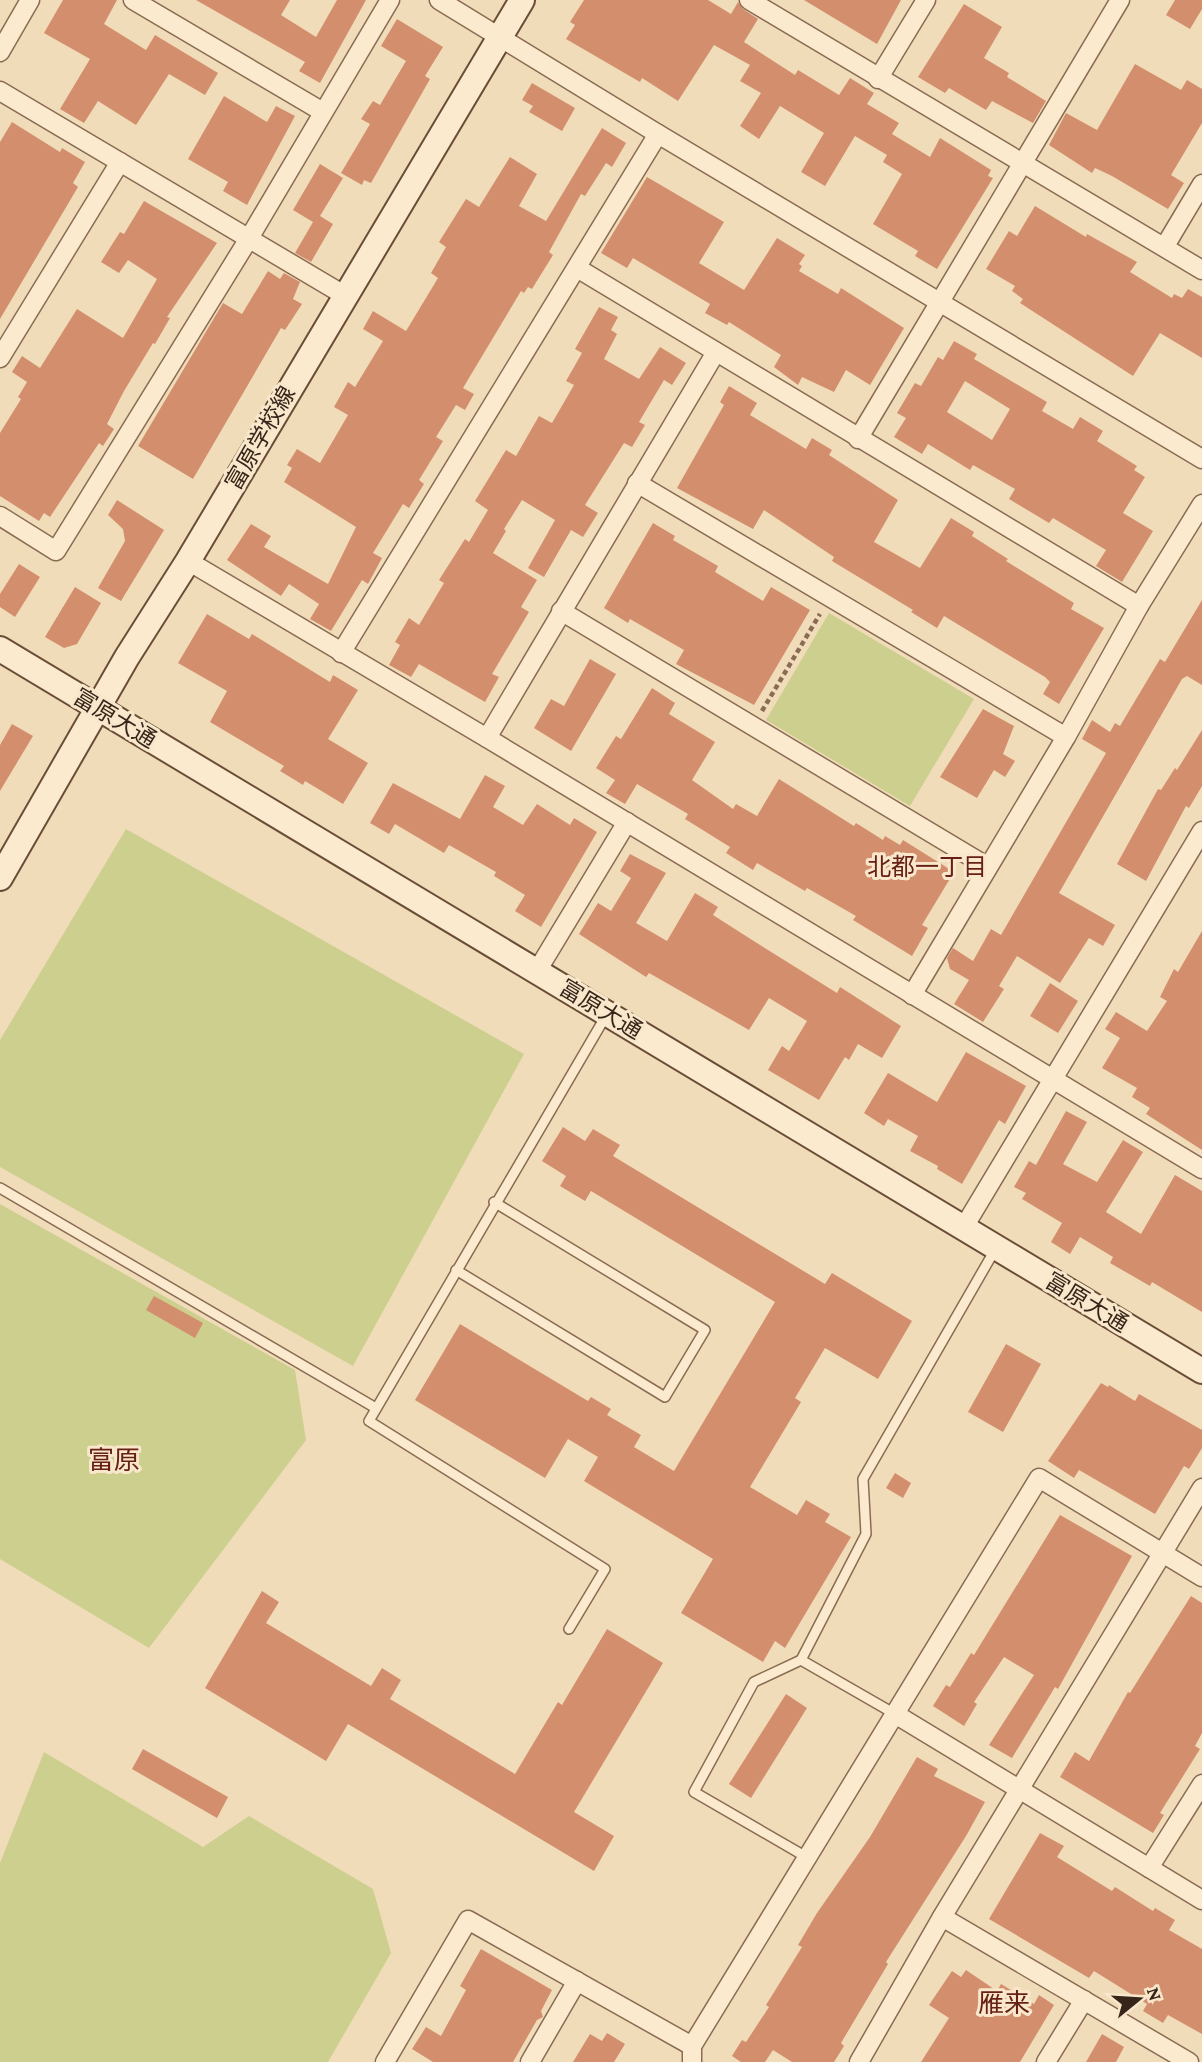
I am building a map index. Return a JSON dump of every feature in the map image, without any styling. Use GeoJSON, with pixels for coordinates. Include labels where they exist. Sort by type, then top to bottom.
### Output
{"type":"FeatureCollection","features":[{"type":"Feature","properties":{"kind":"street"},"geometry":{"type":"LineString","coordinates":[[0,52],[30,0]]}},
{"type":"Feature","properties":{"kind":"street"},"geometry":{"type":"LineString","coordinates":[[134,0],[323,112]]}},
{"type":"Feature","properties":{"kind":"street"},"geometry":{"type":"LineString","coordinates":[[0,516],[56,551],[248,240],[390,0]]}},
{"type":"Feature","properties":{"kind":"street"},"geometry":{"type":"LineString","coordinates":[[439,0],[1202,459]]}},
{"type":"Feature","properties":{"kind":"street","name":"富原学校線"},"geometry":{"type":"LineString","coordinates":[[0,878],[97,708],[188,561],[522,0]]}},
{"type":"Feature","properties":{"kind":"street"},"geometry":{"type":"LineString","coordinates":[[749,0],[1202,270]]}},
{"type":"Feature","properties":{"kind":"street"},"geometry":{"type":"LineString","coordinates":[[878,79],[926,0]]}},
{"type":"Feature","properties":{"kind":"street"},"geometry":{"type":"LineString","coordinates":[[858,439],[1120,0]]}},
{"type":"Feature","properties":{"kind":"street"},"geometry":{"type":"LineString","coordinates":[[0,90],[344,295]]}},
{"type":"Feature","properties":{"kind":"street"},"geometry":{"type":"LineString","coordinates":[[341,653],[658,134]]}},
{"type":"Feature","properties":{"kind":"street"},"geometry":{"type":"LineString","coordinates":[[0,358],[120,162]]}},
{"type":"Feature","properties":{"kind":"street"},"geometry":{"type":"LineString","coordinates":[[1165,246],[1202,184]]}},
{"type":"Feature","properties":{"kind":"street"},"geometry":{"type":"LineString","coordinates":[[577,268],[1139,606]]}},
{"type":"Feature","properties":{"kind":"street"},"geometry":{"type":"LineString","coordinates":[[487,738],[716,352]]}},
{"type":"Feature","properties":{"kind":"street"},"geometry":{"type":"LineString","coordinates":[[637,482],[832,595],[1066,737]]}},
{"type":"Feature","properties":{"kind":"street"},"geometry":{"type":"LineString","coordinates":[[912,995],[1066,737],[1139,606],[1202,504]]}},
{"type":"Feature","properties":{"kind":"street"},"geometry":{"type":"LineString","coordinates":[[188,561],[1202,1168]]}},
{"type":"Feature","properties":{"kind":"street"},"geometry":{"type":"LineString","coordinates":[[561,611],[988,867]]}},
{"type":"Feature","properties":{"kind":"street","name":"富原大通"},"geometry":{"type":"LineString","coordinates":[[0,649],[1202,1371]]}},
{"type":"Feature","properties":{"kind":"street"},"geometry":{"type":"LineString","coordinates":[[537,971],[627,822]]}},
{"type":"Feature","properties":{"kind":"street"},"geometry":{"type":"LineString","coordinates":[[964,1227],[1202,831]]}},
{"type":"Feature","properties":{"kind":"street"},"geometry":{"type":"LineString","coordinates":[[385,2062],[468,1920],[577,1981],[692,2054],[807,1858],[1038,1478],[1202,1577]]}},
{"type":"Feature","properties":{"kind":"street"},"geometry":{"type":"LineString","coordinates":[[859,2062],[942,1917],[1202,1488]]}},
{"type":"Feature","properties":{"kind":"street"},"geometry":{"type":"LineString","coordinates":[[895,1714],[1202,1900]]}},
{"type":"Feature","properties":{"kind":"street"},"geometry":{"type":"LineString","coordinates":[[1149,1868],[1202,1784]]}},
{"type":"Feature","properties":{"kind":"street"},"geometry":{"type":"LineString","coordinates":[[942,1917],[1189,2062]]}},
{"type":"Feature","properties":{"kind":"street"},"geometry":{"type":"LineString","coordinates":[[530,2062],[577,1981]]}},
{"type":"Feature","properties":{"kind":"street"},"geometry":{"type":"LineString","coordinates":[[1046,2062],[1084,2000]]}},
{"type":"Feature","properties":{"kind":"lane"},"geometry":{"type":"LineString","coordinates":[[569,1629],[605,1569],[369,1421],[374,1407],[494,1202],[608,1013]]}},
{"type":"Feature","properties":{"kind":"lane"},"geometry":{"type":"LineString","coordinates":[[0,1188],[374,1407]]}},
{"type":"Feature","properties":{"kind":"lane"},"geometry":{"type":"LineString","coordinates":[[456,1270],[665,1397],[705,1330],[494,1202]]}},
{"type":"Feature","properties":{"kind":"lane"},"geometry":{"type":"LineString","coordinates":[[807,1858],[694,1791],[754,1682],[801,1660],[866,1534],[863,1479],[997,1247]]}},
{"type":"Feature","properties":{"kind":"lane"},"geometry":{"type":"LineString","coordinates":[[801,1660],[895,1714]]}},
{"type":"Feature","properties":{"kind":"path"},"geometry":{"type":"LineString","coordinates":[[753,726],[832,595]]}},
{"type":"Feature","properties":{"kind":"green space"},"geometry":{"type":"Polygon","coordinates":[[[829,613],[974,699],[910,806],[766,720],[829,613]]]}},
{"type":"Feature","properties":{"kind":"green space"},"geometry":{"type":"Polygon","coordinates":[[[126,829],[524,1054],[353,1366],[0,1167],[0,1040],[126,829]]]}},
{"type":"Feature","properties":{"kind":"green space"},"geometry":{"type":"Polygon","coordinates":[[[0,1204],[295,1370],[306,1440],[149,1648],[0,1559],[0,1204]]]}},
{"type":"Feature","properties":{"kind":"green space"},"geometry":{"type":"Polygon","coordinates":[[[44,1752],[203,1847],[249,1816],[373,1889],[391,1953],[328,2062],[0,2062],[0,1863],[44,1752]]]}},
{"type":"Feature","properties":{"kind":"building"},"geometry":{"type":"Polygon","coordinates":[[[63,0],[117,0],[104,24],[146,50],[155,35],[218,73],[205,95],[169,74],[136,125],[98,101],[84,123],[60,109],[90,59],[44,33],[63,0]]]}},
{"type":"Feature","properties":{"kind":"building"},"geometry":{"type":"Polygon","coordinates":[[[196,0],[290,0],[281,15],[316,37],[337,0],[366,0],[320,83],[299,71],[305,62],[196,0]]]}},
{"type":"Feature","properties":{"kind":"building"},"geometry":{"type":"Polygon","coordinates":[[[584,0],[708,0],[731,14],[738,2],[758,19],[744,42],[795,75],[798,70],[839,95],[850,78],[874,93],[867,104],[899,123],[892,134],[930,157],[940,138],[991,170],[988,176],[993,178],[937,269],[915,256],[918,251],[873,224],[902,174],[883,162],[887,155],[855,136],[825,186],[801,172],[824,133],[780,106],[759,139],[740,126],[761,93],[740,81],[750,65],[714,45],[678,101],[642,78],[640,82],[566,39],[575,25],[570,22],[584,0]]]}},
{"type":"Feature","properties":{"kind":"building"},"geometry":{"type":"Polygon","coordinates":[[[804,0],[901,0],[877,44],[804,0]]]}},
{"type":"Feature","properties":{"kind":"building"},"geometry":{"type":"Polygon","coordinates":[[[1175,0],[1202,0],[1202,9],[1190,29],[1166,15],[1175,0]]]}},
{"type":"Feature","properties":{"kind":"building"},"geometry":{"type":"Polygon","coordinates":[[[964,4],[1002,27],[984,58],[1009,73],[1007,77],[1046,101],[1033,123],[992,101],[986,110],[949,88],[945,93],[918,77],[964,4]]]}},
{"type":"Feature","properties":{"kind":"building"},"geometry":{"type":"Polygon","coordinates":[[[397,19],[443,47],[425,76],[430,79],[371,183],[364,180],[362,185],[341,173],[370,124],[361,119],[373,101],[380,105],[406,61],[381,46],[397,19]]]}},
{"type":"Feature","properties":{"kind":"building"},"geometry":{"type":"Polygon","coordinates":[[[1135,64],[1181,90],[1187,80],[1202,89],[1202,123],[1171,175],[1184,183],[1168,209],[1112,176],[1095,168],[1092,173],[1049,145],[1066,113],[1097,130],[1135,64]]]}},
{"type":"Feature","properties":{"kind":"building"},"geometry":{"type":"Polygon","coordinates":[[[532,83],[575,108],[562,131],[529,112],[533,106],[522,100],[532,83]]]}},
{"type":"Feature","properties":{"kind":"building"},"geometry":{"type":"Polygon","coordinates":[[[224,96],[267,122],[276,106],[295,116],[247,205],[223,191],[228,182],[188,159],[224,96]]]}},
{"type":"Feature","properties":{"kind":"building"},"geometry":{"type":"Polygon","coordinates":[[[12,122],[60,152],[62,148],[85,162],[73,183],[78,187],[0,319],[0,142],[12,122]]]}},
{"type":"Feature","properties":{"kind":"building"},"geometry":{"type":"Polygon","coordinates":[[[602,128],[626,143],[612,167],[606,163],[585,196],[581,194],[549,252],[553,255],[532,289],[528,287],[524,293],[521,291],[463,388],[474,394],[465,410],[456,405],[436,437],[443,441],[419,480],[424,484],[409,508],[403,504],[373,553],[382,558],[368,584],[362,580],[331,631],[310,619],[319,604],[289,584],[281,596],[227,560],[251,524],[271,536],[264,547],[328,584],[356,527],[284,482],[292,468],[287,465],[297,449],[320,463],[348,415],[334,407],[348,382],[355,387],[383,341],[363,329],[373,311],[406,331],[438,278],[431,273],[446,247],[439,242],[466,199],[479,207],[510,157],[537,174],[519,206],[546,221],[602,128]]]}},
{"type":"Feature","properties":{"kind":"building"},"geometry":{"type":"Polygon","coordinates":[[[320,164],[343,178],[320,216],[333,224],[311,262],[295,253],[313,222],[293,210],[320,164]]]}},
{"type":"Feature","properties":{"kind":"building"},"geometry":{"type":"Polygon","coordinates":[[[647,177],[724,222],[699,263],[744,290],[777,238],[805,255],[799,264],[802,266],[799,271],[838,294],[841,288],[904,328],[870,385],[846,370],[834,392],[802,377],[798,385],[774,367],[781,355],[729,322],[727,325],[705,313],[710,304],[633,258],[627,268],[601,253],[647,177]]]}},
{"type":"Feature","properties":{"kind":"building"},"geometry":{"type":"Polygon","coordinates":[[[144,201],[217,243],[167,317],[170,318],[155,344],[153,343],[124,391],[107,424],[114,429],[103,446],[99,443],[50,517],[44,513],[39,521],[0,496],[0,433],[21,399],[18,397],[27,382],[12,372],[22,356],[40,368],[77,309],[123,338],[157,279],[128,260],[119,273],[101,262],[120,232],[124,234],[144,201]]]}},
{"type":"Feature","properties":{"kind":"building"},"geometry":{"type":"Polygon","coordinates":[[[1035,206],[1086,237],[1087,234],[1137,262],[1130,272],[1172,298],[1174,294],[1182,298],[1188,289],[1202,297],[1202,358],[1160,333],[1133,376],[1020,303],[1023,299],[1012,291],[1015,286],[986,269],[1009,231],[1017,236],[1035,206]]]}},
{"type":"Feature","properties":{"kind":"building"},"geometry":{"type":"Polygon","coordinates":[[[268,271],[280,279],[284,273],[300,282],[293,299],[302,304],[285,330],[281,328],[193,479],[138,446],[223,303],[242,314],[268,271]]]}},
{"type":"Feature","properties":{"kind":"building"},"geometry":{"type":"Polygon","coordinates":[[[599,307],[618,317],[611,330],[617,334],[604,359],[639,379],[660,347],[686,363],[672,385],[664,380],[639,422],[645,425],[632,447],[624,443],[585,505],[598,513],[583,537],[571,530],[544,577],[528,568],[555,520],[522,500],[504,529],[506,531],[493,553],[537,580],[521,607],[529,612],[492,674],[499,677],[485,702],[419,664],[411,677],[389,665],[400,645],[395,642],[409,618],[419,625],[444,583],[439,580],[465,539],[469,542],[488,510],[475,501],[506,450],[516,456],[539,416],[552,423],[574,385],[566,381],[582,353],[575,349],[599,307]]]}},
{"type":"Feature","properties":{"kind":"building"},"geometry":{"type":"Polygon","coordinates":[[[954,341],[977,354],[974,359],[1047,402],[1042,411],[1073,429],[1080,417],[1103,431],[1097,441],[1137,466],[1134,470],[1145,477],[1123,513],[1153,531],[1122,582],[1096,566],[1106,550],[1053,518],[1049,523],[1009,499],[1015,489],[973,465],[970,470],[928,444],[922,454],[894,437],[906,418],[897,413],[915,383],[921,386],[938,357],[943,360],[954,341]],[[965,381],[947,412],[992,440],[1010,409],[965,381]]]}},
{"type":"Feature","properties":{"kind":"building"},"geometry":{"type":"Polygon","coordinates":[[[729,386],[757,403],[750,415],[806,449],[812,438],[832,450],[829,455],[898,500],[874,542],[920,568],[951,518],[974,532],[972,536],[1008,559],[1006,561],[1074,603],[1071,609],[1104,628],[1059,704],[1043,694],[1050,682],[1045,677],[944,616],[937,628],[911,612],[913,610],[832,561],[834,557],[764,510],[753,529],[677,488],[724,405],[720,402],[729,386]]]}},
{"type":"Feature","properties":{"kind":"building"},"geometry":{"type":"Polygon","coordinates":[[[117,500],[164,530],[121,601],[98,588],[125,541],[123,529],[108,515],[117,500]]]}},
{"type":"Feature","properties":{"kind":"building"},"geometry":{"type":"Polygon","coordinates":[[[653,523],[675,536],[673,540],[718,566],[715,572],[763,601],[771,587],[810,610],[754,705],[676,664],[684,650],[630,619],[628,623],[604,608],[653,523]]]}},
{"type":"Feature","properties":{"kind":"building"},"geometry":{"type":"Polygon","coordinates":[[[19,564],[40,577],[15,617],[0,607],[0,594],[19,564]]]}},
{"type":"Feature","properties":{"kind":"building"},"geometry":{"type":"Polygon","coordinates":[[[75,587],[101,603],[77,644],[64,648],[45,637],[75,587]]]}},
{"type":"Feature","properties":{"kind":"building"},"geometry":{"type":"Polygon","coordinates":[[[1202,600],[1202,685],[1187,676],[1182,679],[1059,893],[1115,925],[1103,946],[1089,938],[1060,983],[1017,956],[999,986],[1004,989],[983,1022],[954,1004],[969,980],[950,969],[947,958],[953,948],[973,961],[991,929],[1001,935],[1106,753],[1082,739],[1092,720],[1110,732],[1115,723],[1120,726],[1160,659],[1165,662],[1202,600]]]}},
{"type":"Feature","properties":{"kind":"building"},"geometry":{"type":"Polygon","coordinates":[[[207,614],[249,639],[252,634],[330,682],[333,675],[358,690],[328,739],[368,763],[343,804],[305,781],[303,785],[280,771],[284,766],[210,722],[227,691],[178,663],[207,614]]]}},
{"type":"Feature","properties":{"kind":"building"},"geometry":{"type":"Polygon","coordinates":[[[590,659],[616,674],[571,751],[534,728],[551,699],[564,706],[590,659]]]}},
{"type":"Feature","properties":{"kind":"building"},"geometry":{"type":"Polygon","coordinates":[[[652,688],[675,703],[669,714],[715,742],[692,780],[733,809],[736,804],[757,816],[779,779],[854,826],[856,823],[883,840],[885,836],[900,845],[903,840],[954,872],[922,925],[928,928],[912,956],[853,920],[856,916],[807,888],[805,891],[757,863],[753,870],[726,853],[730,847],[685,819],[688,814],[637,784],[625,804],[606,793],[615,780],[596,768],[616,736],[621,739],[652,688]]]}},
{"type":"Feature","properties":{"kind":"building"},"geometry":{"type":"Polygon","coordinates":[[[983,709],[1014,726],[1003,754],[1015,761],[1005,777],[994,770],[977,798],[940,777],[983,709]]]}},
{"type":"Feature","properties":{"kind":"building"},"geometry":{"type":"Polygon","coordinates":[[[12,724],[33,736],[0,791],[0,745],[12,724]]]}},
{"type":"Feature","properties":{"kind":"building"},"geometry":{"type":"Polygon","coordinates":[[[1202,730],[1202,786],[1189,808],[1186,806],[1146,881],[1117,864],[1158,789],[1161,790],[1175,768],[1177,770],[1202,730]]]}},
{"type":"Feature","properties":{"kind":"building"},"geometry":{"type":"Polygon","coordinates":[[[485,775],[505,786],[493,807],[523,825],[537,804],[570,825],[574,818],[597,832],[541,927],[515,911],[525,895],[494,876],[496,872],[449,845],[444,853],[395,824],[389,834],[370,823],[393,783],[460,819],[485,775]]]}},
{"type":"Feature","properties":{"kind":"building"},"geometry":{"type":"Polygon","coordinates":[[[630,854],[666,873],[636,923],[667,941],[695,893],[718,907],[713,915],[837,993],[840,987],[901,1026],[882,1058],[858,1044],[849,1060],[845,1057],[819,1100],[768,1070],[782,1046],[789,1051],[807,1021],[769,998],[749,1030],[649,973],[646,977],[579,934],[598,903],[611,911],[631,878],[620,871],[630,854]]]}},
{"type":"Feature","properties":{"kind":"building"},"geometry":{"type":"Polygon","coordinates":[[[1202,931],[1202,1150],[1146,1114],[1150,1108],[1132,1097],[1137,1088],[1102,1068],[1120,1038],[1105,1029],[1116,1012],[1147,1031],[1167,1001],[1160,997],[1174,969],[1178,972],[1202,931]]]}},
{"type":"Feature","properties":{"kind":"building"},"geometry":{"type":"Polygon","coordinates":[[[1050,983],[1078,1001],[1058,1033],[1030,1016],[1050,983]]]}},
{"type":"Feature","properties":{"kind":"building"},"geometry":{"type":"Polygon","coordinates":[[[966,1052],[1026,1086],[1005,1124],[999,1120],[962,1184],[937,1169],[938,1166],[910,1151],[918,1136],[888,1119],[884,1126],[864,1113],[888,1073],[937,1102],[966,1052]]]}},
{"type":"Feature","properties":{"kind":"building"},"geometry":{"type":"Polygon","coordinates":[[[1066,1111],[1087,1122],[1063,1164],[1097,1182],[1123,1140],[1143,1152],[1106,1212],[1141,1234],[1175,1175],[1202,1191],[1202,1312],[1152,1282],[1150,1286],[1110,1263],[1113,1257],[1080,1237],[1070,1254],[1051,1242],[1062,1223],[1022,1199],[1026,1193],[1014,1187],[1029,1161],[1036,1165],[1066,1111]]]}},
{"type":"Feature","properties":{"kind":"building"},"geometry":{"type":"Polygon","coordinates":[[[563,1127],[585,1141],[593,1129],[620,1145],[613,1156],[825,1284],[832,1273],[912,1321],[878,1379],[825,1348],[795,1398],[801,1402],[750,1487],[797,1515],[806,1500],[830,1514],[825,1522],[851,1537],[785,1648],[775,1641],[763,1662],[681,1613],[713,1559],[584,1481],[598,1457],[568,1439],[545,1478],[415,1400],[460,1324],[588,1401],[591,1397],[611,1409],[607,1415],[641,1435],[634,1447],[674,1471],[775,1302],[591,1191],[585,1201],[560,1186],[566,1176],[542,1161],[563,1127]]]}},
{"type":"Feature","properties":{"kind":"building"},"geometry":{"type":"Polygon","coordinates":[[[154,1296],[203,1323],[195,1338],[146,1310],[154,1296]]]}},
{"type":"Feature","properties":{"kind":"building"},"geometry":{"type":"Polygon","coordinates":[[[1006,1344],[1041,1364],[1003,1432],[968,1412],[1006,1344]]]}},
{"type":"Feature","properties":{"kind":"building"},"geometry":{"type":"Polygon","coordinates":[[[1101,1383],[1135,1401],[1139,1394],[1202,1430],[1202,1448],[1189,1469],[1184,1466],[1155,1514],[1079,1470],[1074,1478],[1048,1461],[1101,1383]]]}},
{"type":"Feature","properties":{"kind":"building"},"geometry":{"type":"Polygon","coordinates":[[[895,1473],[911,1483],[903,1498],[886,1488],[895,1473]]]}},
{"type":"Feature","properties":{"kind":"building"},"geometry":{"type":"Polygon","coordinates":[[[1060,1515],[1132,1556],[1058,1689],[1055,1687],[1012,1758],[989,1745],[1034,1675],[1004,1657],[974,1702],[977,1704],[964,1726],[933,1706],[946,1685],[950,1687],[971,1653],[974,1655],[1060,1515]]]}},
{"type":"Feature","properties":{"kind":"building"},"geometry":{"type":"Polygon","coordinates":[[[262,1591],[279,1602],[266,1623],[371,1686],[382,1668],[401,1680],[390,1699],[515,1774],[558,1702],[562,1705],[607,1629],[663,1663],[574,1812],[614,1836],[594,1871],[348,1724],[326,1761],[205,1688],[262,1591]]]}},
{"type":"Feature","properties":{"kind":"building"},"geometry":{"type":"Polygon","coordinates":[[[1191,1596],[1202,1603],[1202,1733],[1195,1746],[1200,1749],[1160,1813],[1164,1815],[1153,1833],[1060,1777],[1075,1752],[1089,1761],[1128,1692],[1130,1693],[1191,1596]]]}},
{"type":"Feature","properties":{"kind":"building"},"geometry":{"type":"Polygon","coordinates":[[[786,1694],[807,1708],[751,1798],[729,1784],[786,1694]]]}},
{"type":"Feature","properties":{"kind":"building"},"geometry":{"type":"Polygon","coordinates":[[[143,1749],[228,1797],[217,1818],[132,1769],[143,1749]]]}},
{"type":"Feature","properties":{"kind":"building"},"geometry":{"type":"Polygon","coordinates":[[[917,1757],[938,1769],[934,1776],[985,1802],[966,1836],[886,1962],[888,1964],[841,2043],[844,2046],[834,2062],[792,2062],[773,2050],[765,2062],[741,2062],[732,2056],[742,2040],[746,2042],[769,2007],[766,2005],[802,1947],[798,1945],[870,1837],[917,1757]]]}},
{"type":"Feature","properties":{"kind":"building"},"geometry":{"type":"Polygon","coordinates":[[[1040,1833],[1064,1846],[1057,1857],[1112,1891],[1115,1887],[1153,1911],[1155,1908],[1175,1920],[1169,1930],[1202,1949],[1202,2034],[1168,2015],[1163,2023],[1143,2011],[1147,2004],[1094,1971],[1089,1978],[989,1919],[1040,1833]]]}},
{"type":"Feature","properties":{"kind":"building"},"geometry":{"type":"Polygon","coordinates":[[[481,1949],[552,1990],[541,2011],[543,2017],[537,2020],[513,2062],[433,2062],[412,2049],[426,2027],[441,2036],[466,1990],[460,1986],[481,1949]]]}},
{"type":"Feature","properties":{"kind":"building"},"geometry":{"type":"Polygon","coordinates":[[[966,1970],[997,1991],[1001,1984],[1034,2004],[1039,1995],[1054,2005],[1020,2062],[921,2062],[949,2018],[929,2005],[952,1971],[961,1977],[966,1970]]]}},
{"type":"Feature","properties":{"kind":"building"},"geometry":{"type":"Polygon","coordinates":[[[607,2033],[625,2044],[614,2062],[573,2062],[590,2034],[602,2041],[607,2033]]]}},
{"type":"Feature","properties":{"kind":"building"},"geometry":{"type":"Polygon","coordinates":[[[1102,2034],[1124,2047],[1116,2062],[1086,2062],[1102,2034]]]}},
{"type":"Feature","properties":{"kind":"district","name":"北都一丁目"},"geometry":{"type":"Point","coordinates":[927,867]}},
{"type":"Feature","properties":{"kind":"district","name":"富原"},"geometry":{"type":"Point","coordinates":[114,1460]}},
{"type":"Feature","properties":{"kind":"district","name":"雁来"},"geometry":{"type":"Point","coordinates":[1004,2003]}}]}
